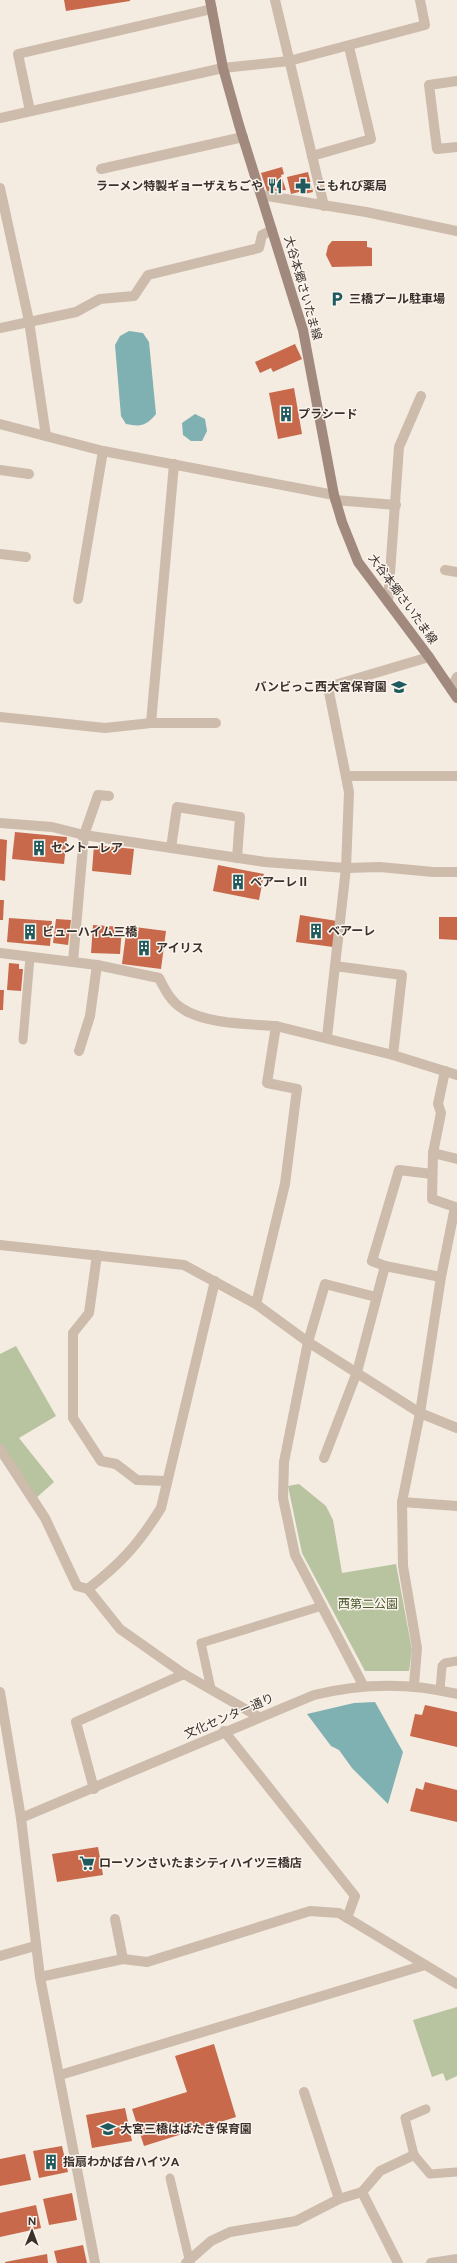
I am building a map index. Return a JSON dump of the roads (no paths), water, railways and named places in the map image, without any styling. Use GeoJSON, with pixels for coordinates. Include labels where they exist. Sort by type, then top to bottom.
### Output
{"type":"FeatureCollection","features":[{"type":"Feature","properties":{"kind":"main road","name":"大谷本郷さいたま線"},"geometry":{"type":"LineString","coordinates":[[211,4],[223,68],[303,330],[334,498],[358,562],[430,657],[457,698]]}},
{"type":"Feature","properties":{"kind":"street"},"geometry":{"type":"LineString","coordinates":[[274,0],[324,206]]}},
{"type":"Feature","properties":{"kind":"street"},"geometry":{"type":"LineString","coordinates":[[0,118],[223,68],[289,61],[349,47],[424,25],[420,0]]}},
{"type":"Feature","properties":{"kind":"street"},"geometry":{"type":"LineString","coordinates":[[30,111],[18,54],[211,4]]}},
{"type":"Feature","properties":{"kind":"street"},"geometry":{"type":"LineString","coordinates":[[312,156],[371,139],[349,47]]}},
{"type":"Feature","properties":{"kind":"street"},"geometry":{"type":"LineString","coordinates":[[457,81],[429,85],[437,150],[457,147]]}},
{"type":"Feature","properties":{"kind":"street"},"geometry":{"type":"LineString","coordinates":[[102,169],[243,137]]}},
{"type":"Feature","properties":{"kind":"street"},"geometry":{"type":"LineString","coordinates":[[0,188],[29,321],[46,436]]}},
{"type":"Feature","properties":{"kind":"street"},"geometry":{"type":"LineString","coordinates":[[261,195],[366,212],[457,231]]}},
{"type":"Feature","properties":{"kind":"street"},"geometry":{"type":"LineString","coordinates":[[0,328],[76,312],[100,299],[134,296],[148,275],[259,248],[262,235],[272,230]]}},
{"type":"Feature","properties":{"kind":"street"},"geometry":{"type":"LineString","coordinates":[[388,602],[399,447],[421,396]]}},
{"type":"Feature","properties":{"kind":"street"},"geometry":{"type":"LineString","coordinates":[[0,424],[103,451],[174,464],[334,498],[396,505]]}},
{"type":"Feature","properties":{"kind":"street"},"geometry":{"type":"LineString","coordinates":[[78,599],[103,451]]}},
{"type":"Feature","properties":{"kind":"street"},"geometry":{"type":"LineString","coordinates":[[151,723],[174,464]]}},
{"type":"Feature","properties":{"kind":"street"},"geometry":{"type":"LineString","coordinates":[[0,470],[29,474]]}},
{"type":"Feature","properties":{"kind":"street"},"geometry":{"type":"LineString","coordinates":[[0,554],[26,557]]}},
{"type":"Feature","properties":{"kind":"street"},"geometry":{"type":"LineString","coordinates":[[445,570],[457,572]]}},
{"type":"Feature","properties":{"kind":"street"},"geometry":{"type":"LineString","coordinates":[[327,1037],[346,868],[349,792],[328,687],[430,657]]}},
{"type":"Feature","properties":{"kind":"street"},"geometry":{"type":"LineString","coordinates":[[451,689],[457,677]]}},
{"type":"Feature","properties":{"kind":"street"},"geometry":{"type":"LineString","coordinates":[[0,717],[105,728],[151,723],[216,723]]}},
{"type":"Feature","properties":{"kind":"street"},"geometry":{"type":"LineString","coordinates":[[346,776],[457,776]]}},
{"type":"Feature","properties":{"kind":"street"},"geometry":{"type":"LineString","coordinates":[[73,962],[84,835],[98,795],[109,796]]}},
{"type":"Feature","properties":{"kind":"street"},"geometry":{"type":"LineString","coordinates":[[171,848],[177,807],[240,818],[237,858]]}},
{"type":"Feature","properties":{"kind":"street"},"geometry":{"type":"LineString","coordinates":[[0,822],[52,827],[84,835],[265,862],[346,868],[380,867],[434,872],[457,872]]}},
{"type":"Feature","properties":{"kind":"street"},"geometry":{"type":"LineString","coordinates":[[0,953],[73,962],[159,978],[168,996],[183,1010],[215,1021],[276,1026],[327,1037],[393,1055],[457,1075]]}},
{"type":"Feature","properties":{"kind":"street"},"geometry":{"type":"LineString","coordinates":[[79,1051],[90,1016],[97,966]]}},
{"type":"Feature","properties":{"kind":"street"},"geometry":{"type":"LineString","coordinates":[[335,966],[402,975],[393,1055]]}},
{"type":"Feature","properties":{"kind":"street"},"geometry":{"type":"LineString","coordinates":[[256,1304],[285,1184],[297,1089],[267,1083],[276,1026]]}},
{"type":"Feature","properties":{"kind":"street"},"geometry":{"type":"LineString","coordinates":[[414,1685],[417,1648],[404,1566],[402,1502],[420,1413],[441,1277],[456,1207],[432,1199],[433,1153],[441,1113],[438,1104],[445,1071]]}},
{"type":"Feature","properties":{"kind":"street"},"geometry":{"type":"LineString","coordinates":[[433,1153],[457,1159]]}},
{"type":"Feature","properties":{"kind":"street"},"geometry":{"type":"LineString","coordinates":[[432,1174],[399,1170],[372,1261],[385,1266],[441,1277]]}},
{"type":"Feature","properties":{"kind":"street"},"geometry":{"type":"LineString","coordinates":[[0,1245],[184,1265],[256,1304],[308,1342],[420,1413],[457,1428]]}},
{"type":"Feature","properties":{"kind":"street"},"geometry":{"type":"LineString","coordinates":[[97,1255],[89,1313],[73,1333],[73,1418],[101,1461],[116,1464],[137,1480],[167,1481]]}},
{"type":"Feature","properties":{"kind":"street"},"geometry":{"type":"LineString","coordinates":[[324,1458],[357,1372],[385,1266]]}},
{"type":"Feature","properties":{"kind":"street"},"geometry":{"type":"LineString","coordinates":[[88,1589],[117,1567],[143,1538],[161,1508],[215,1282]]}},
{"type":"Feature","properties":{"kind":"street"},"geometry":{"type":"LineString","coordinates":[[363,1685],[295,1555],[283,1498],[284,1462],[308,1342],[325,1284],[376,1297]]}},
{"type":"Feature","properties":{"kind":"street"},"geometry":{"type":"LineString","coordinates":[[0,1449],[45,1518],[77,1586],[88,1589],[120,1629],[184,1674],[259,1718]]}},
{"type":"Feature","properties":{"kind":"street"},"geometry":{"type":"LineString","coordinates":[[402,1502],[457,1506]]}},
{"type":"Feature","properties":{"kind":"street"},"geometry":{"type":"LineString","coordinates":[[94,1789],[76,1722],[184,1674]]}},
{"type":"Feature","properties":{"kind":"street","name":"文化センター通り"},"geometry":{"type":"LineString","coordinates":[[21,1818],[94,1789],[224,1731],[314,1695],[363,1685],[414,1685],[457,1694]]}},
{"type":"Feature","properties":{"kind":"street"},"geometry":{"type":"LineString","coordinates":[[0,1692],[21,1818],[35,1946],[40,1977],[95,2263]]}},
{"type":"Feature","properties":{"kind":"street"},"geometry":{"type":"LineString","coordinates":[[224,1731],[355,1896],[347,1918]]}},
{"type":"Feature","properties":{"kind":"street"},"geometry":{"type":"LineString","coordinates":[[40,1977],[123,1960],[147,1962],[310,1911],[339,1913],[457,1984]]}},
{"type":"Feature","properties":{"kind":"street"},"geometry":{"type":"LineString","coordinates":[[115,1919],[123,1960]]}},
{"type":"Feature","properties":{"kind":"street"},"geometry":{"type":"LineString","coordinates":[[0,1956],[35,1946]]}},
{"type":"Feature","properties":{"kind":"street"},"geometry":{"type":"LineString","coordinates":[[60,2075],[425,1965]]}},
{"type":"Feature","properties":{"kind":"street"},"geometry":{"type":"LineString","coordinates":[[304,2092],[339,2200]]}},
{"type":"Feature","properties":{"kind":"street"},"geometry":{"type":"LineString","coordinates":[[188,2262],[211,2241],[230,2232],[296,2221],[339,2200],[362,2192],[380,2171],[414,2155]]}},
{"type":"Feature","properties":{"kind":"street"},"geometry":{"type":"LineString","coordinates":[[362,2192],[398,2263]]}},
{"type":"Feature","properties":{"kind":"street"},"geometry":{"type":"LineString","coordinates":[[431,2263],[457,2259]]}},
{"type":"Feature","properties":{"kind":"lane"},"geometry":{"type":"LineString","coordinates":[[23,1040],[30,957]]}},
{"type":"Feature","properties":{"kind":"lane"},"geometry":{"type":"LineString","coordinates":[[211,1689],[201,1644],[322,1606]]}},
{"type":"Feature","properties":{"kind":"lane"},"geometry":{"type":"LineString","coordinates":[[440,1690],[442,1666],[445,1663],[457,1661]]}},
{"type":"Feature","properties":{"kind":"lane"},"geometry":{"type":"LineString","coordinates":[[426,2109],[405,2118],[414,2155],[430,2174],[457,2172]]}},
{"type":"Feature","properties":{"kind":"lane"},"geometry":{"type":"LineString","coordinates":[[170,2178],[188,2262]]}},
{"type":"Feature","properties":{"kind":"water"},"geometry":{"type":"Polygon","coordinates":[[[129,331],[143,333],[149,342],[156,414],[143,425],[126,424],[121,416],[115,345],[120,336],[129,331]]]}},
{"type":"Feature","properties":{"kind":"water"},"geometry":{"type":"Polygon","coordinates":[[[195,414],[205,419],[207,431],[202,441],[191,441],[183,435],[182,423],[195,414]]]}},
{"type":"Feature","properties":{"kind":"water"},"geometry":{"type":"Polygon","coordinates":[[[375,1702],[403,1752],[388,1804],[352,1768],[339,1750],[331,1746],[307,1714],[354,1703],[375,1702]]]}},
{"type":"Feature","properties":{"kind":"place","name":"ラーメン特製ギョーザえちごや"},"geometry":{"type":"Point","coordinates":[275,186]}},
{"type":"Feature","properties":{"kind":"place","name":"こもれび薬局"},"geometry":{"type":"Point","coordinates":[303,186]}},
{"type":"Feature","properties":{"kind":"place","name":"三橋プール駐車場"},"geometry":{"type":"Point","coordinates":[337,299]}},
{"type":"Feature","properties":{"kind":"place","name":"プラシード"},"geometry":{"type":"Point","coordinates":[286,414]}},
{"type":"Feature","properties":{"kind":"place","name":"バンビっこ西大宮保育園"},"geometry":{"type":"Point","coordinates":[399,687]}},
{"type":"Feature","properties":{"kind":"place","name":"セントーレア"},"geometry":{"type":"Point","coordinates":[39,848]}},
{"type":"Feature","properties":{"kind":"place","name":"ベアーレⅡ"},"geometry":{"type":"Point","coordinates":[238,882]}},
{"type":"Feature","properties":{"kind":"place","name":"ベアーレ"},"geometry":{"type":"Point","coordinates":[316,931]}},
{"type":"Feature","properties":{"kind":"place","name":"ビューハイム三橋"},"geometry":{"type":"Point","coordinates":[30,932]}},
{"type":"Feature","properties":{"kind":"place","name":"アイリス"},"geometry":{"type":"Point","coordinates":[144,948]}},
{"type":"Feature","properties":{"kind":"place","name":"ローソンさいたまシティハイツ三橋店"},"geometry":{"type":"Point","coordinates":[87,1863]}},
{"type":"Feature","properties":{"kind":"place","name":"大宮三橋はばたき保育園"},"geometry":{"type":"Point","coordinates":[108,2129]}},
{"type":"Feature","properties":{"kind":"place","name":"指扇わかば台ハイツA"},"geometry":{"type":"Point","coordinates":[51,2162]}},
{"type":"Feature","properties":{"kind":"park label","name":"西第二公園"},"geometry":{"type":"Point","coordinates":[368,1604]}}]}
